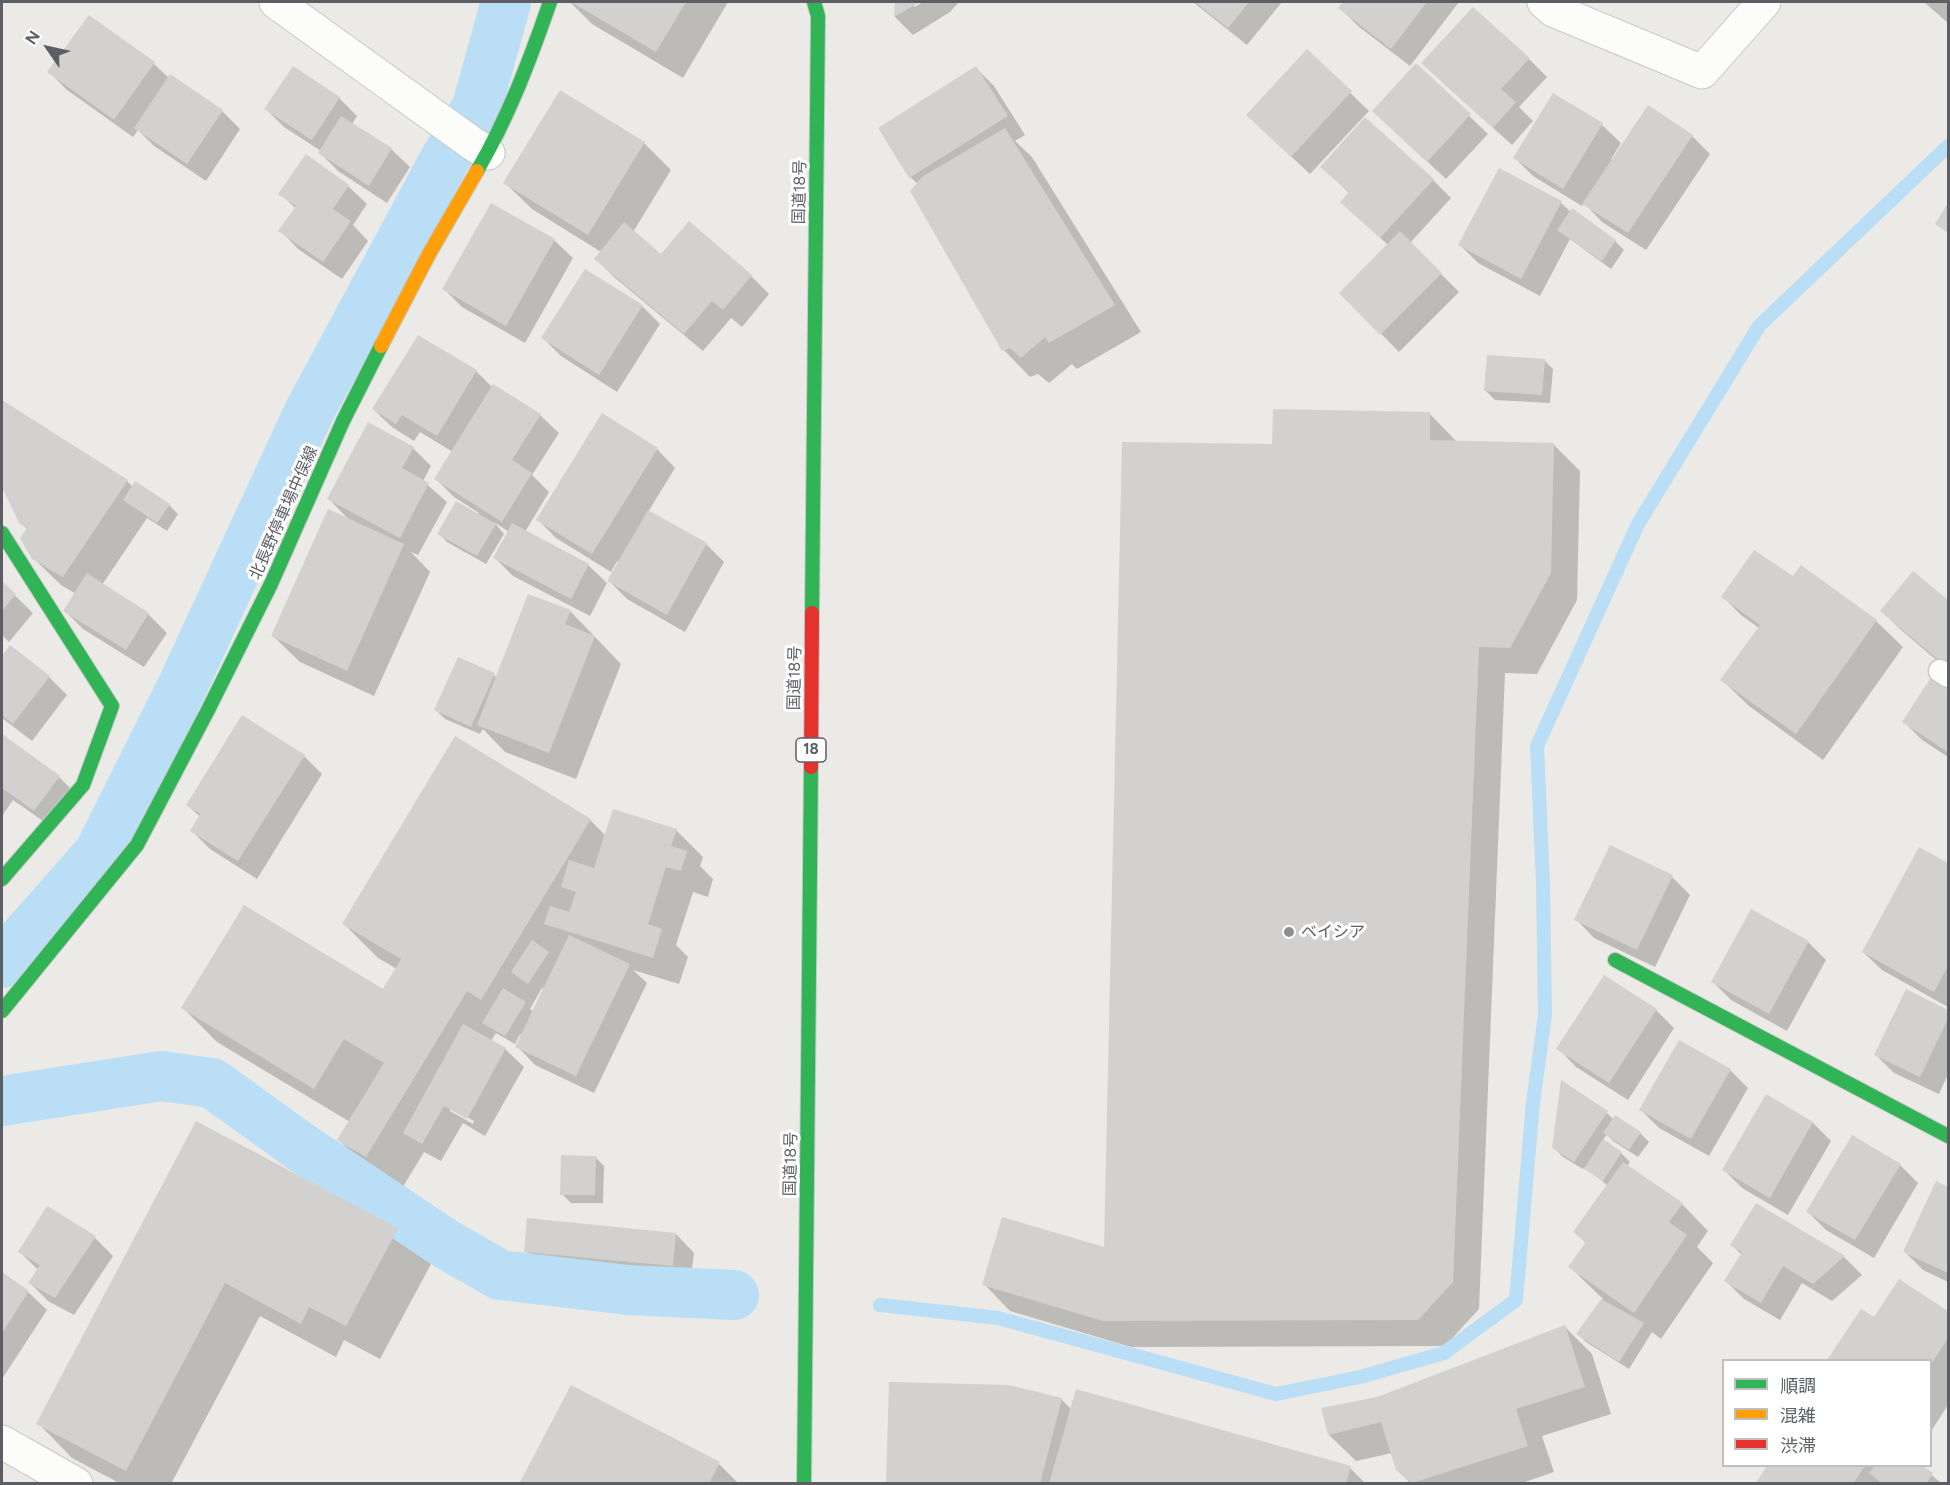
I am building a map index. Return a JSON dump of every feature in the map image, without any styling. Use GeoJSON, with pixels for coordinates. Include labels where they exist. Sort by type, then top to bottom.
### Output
{"type":"FeatureCollection","features":[{"type":"Feature","properties":{"kind":"main road","name":"北長野停車場中俣線"},"geometry":{"type":"LineString","coordinates":[[2,1011],[136,845],[208,710],[265,594],[343,421],[429,254],[480,148],[531,57],[550,2]]}},
{"type":"Feature","properties":{"kind":"main road","name":"国道18号"},"geometry":{"type":"LineString","coordinates":[[804,1484],[818,16],[814,2]]}},
{"type":"Feature","properties":{"kind":"main road","name":"国道18号"},"geometry":{"type":"LineString","coordinates":[[818,16],[826,2]]}},
{"type":"Feature","properties":{"kind":"main road"},"geometry":{"type":"LineString","coordinates":[[2,532],[112,706],[83,785],[2,879]]}},
{"type":"Feature","properties":{"kind":"main road"},"geometry":{"type":"LineString","coordinates":[[1615,960],[1948,1136]]}},
{"type":"Feature","properties":{"kind":"street"},"geometry":{"type":"LineString","coordinates":[[276,2],[480,148]]}},
{"type":"Feature","properties":{"kind":"street"},"geometry":{"type":"LineString","coordinates":[[1544,2],[1553,10],[1702,72],[1764,2]]}},
{"type":"Feature","properties":{"kind":"street"},"geometry":{"type":"LineString","coordinates":[[2,1442],[76,1484]]}},
{"type":"Feature","properties":{"kind":"building"},"geometry":{"type":"Polygon","coordinates":[[[571,2],[686,2],[656,52],[571,2]]]}},
{"type":"Feature","properties":{"kind":"building"},"geometry":{"type":"Polygon","coordinates":[[[895,2],[920,2],[894,17],[895,2]]]}},
{"type":"Feature","properties":{"kind":"building"},"geometry":{"type":"Polygon","coordinates":[[[1195,2],[1249,2],[1228,28],[1195,2]]]}},
{"type":"Feature","properties":{"kind":"building"},"geometry":{"type":"Polygon","coordinates":[[[1343,2],[1427,2],[1391,49],[1338,8],[1343,2]]]}},
{"type":"Feature","properties":{"kind":"building"},"geometry":{"type":"Polygon","coordinates":[[[1473,7],[1530,58],[1501,89],[1516,102],[1493,128],[1421,63],[1473,7]]]}},
{"type":"Feature","properties":{"kind":"building"},"geometry":{"type":"Polygon","coordinates":[[[89,15],[155,62],[114,120],[47,72],[89,15]]]}},
{"type":"Feature","properties":{"kind":"building"},"geometry":{"type":"Polygon","coordinates":[[[1307,49],[1352,91],[1291,157],[1246,115],[1307,49]]]}},
{"type":"Feature","properties":{"kind":"building"},"geometry":{"type":"Polygon","coordinates":[[[1416,63],[1471,114],[1427,162],[1372,111],[1416,63]]]}},
{"type":"Feature","properties":{"kind":"building"},"geometry":{"type":"Polygon","coordinates":[[[293,66],[340,97],[312,140],[264,109],[293,66]]]}},
{"type":"Feature","properties":{"kind":"building"},"geometry":{"type":"Polygon","coordinates":[[[976,66],[1008,116],[909,178],[878,128],[976,66]]]}},
{"type":"Feature","properties":{"kind":"building"},"geometry":{"type":"Polygon","coordinates":[[[170,74],[223,110],[187,164],[134,128],[170,74]]]}},
{"type":"Feature","properties":{"kind":"building"},"geometry":{"type":"Polygon","coordinates":[[[560,90],[645,142],[588,235],[503,183],[560,90]]]}},
{"type":"Feature","properties":{"kind":"building"},"geometry":{"type":"Polygon","coordinates":[[[1553,93],[1603,123],[1563,189],[1513,158],[1553,93]]]}},
{"type":"Feature","properties":{"kind":"building"},"geometry":{"type":"Polygon","coordinates":[[[1648,105],[1693,135],[1628,233],[1582,204],[1648,105]]]}},
{"type":"Feature","properties":{"kind":"building"},"geometry":{"type":"Polygon","coordinates":[[[341,116],[392,148],[369,186],[318,153],[341,116]]]}},
{"type":"Feature","properties":{"kind":"building"},"geometry":{"type":"Polygon","coordinates":[[[1365,117],[1434,179],[1380,238],[1340,202],[1349,192],[1320,167],[1365,117]]]}},
{"type":"Feature","properties":{"kind":"building"},"geometry":{"type":"Polygon","coordinates":[[[1005,128],[1115,305],[1049,343],[1045,337],[1021,358],[1010,348],[1002,351],[910,191],[922,177],[1005,128]]]}},
{"type":"Feature","properties":{"kind":"building"},"geometry":{"type":"Polygon","coordinates":[[[306,154],[349,185],[333,209],[351,221],[323,262],[278,231],[296,206],[278,194],[306,154]]]}},
{"type":"Feature","properties":{"kind":"building"},"geometry":{"type":"Polygon","coordinates":[[[1499,168],[1562,201],[1521,279],[1458,245],[1499,168]]]}},
{"type":"Feature","properties":{"kind":"building"},"geometry":{"type":"Polygon","coordinates":[[[491,203],[555,239],[506,326],[442,289],[491,203]]]}},
{"type":"Feature","properties":{"kind":"building"},"geometry":{"type":"Polygon","coordinates":[[[1948,203],[1948,233],[1935,224],[1948,203]]]}},
{"type":"Feature","properties":{"kind":"building"},"geometry":{"type":"Polygon","coordinates":[[[1572,208],[1616,240],[1602,261],[1557,230],[1572,208]]]}},
{"type":"Feature","properties":{"kind":"building"},"geometry":{"type":"Polygon","coordinates":[[[689,221],[752,275],[723,310],[712,301],[684,334],[594,259],[624,222],[661,254],[689,221]]]}},
{"type":"Feature","properties":{"kind":"building"},"geometry":{"type":"Polygon","coordinates":[[[1400,231],[1442,273],[1380,335],[1339,293],[1400,231]]]}},
{"type":"Feature","properties":{"kind":"building"},"geometry":{"type":"Polygon","coordinates":[[[585,269],[643,305],[599,375],[541,338],[585,269]]]}},
{"type":"Feature","properties":{"kind":"building"},"geometry":{"type":"Polygon","coordinates":[[[418,335],[477,370],[437,436],[402,415],[396,424],[372,409],[418,335]]]}},
{"type":"Feature","properties":{"kind":"building"},"geometry":{"type":"Polygon","coordinates":[[[1487,355],[1545,359],[1542,395],[1484,391],[1487,355]]]}},
{"type":"Feature","properties":{"kind":"building"},"geometry":{"type":"Polygon","coordinates":[[[493,384],[541,414],[512,460],[532,473],[502,522],[434,479],[493,384]]]}},
{"type":"Feature","properties":{"kind":"building"},"geometry":{"type":"Polygon","coordinates":[[[2,400],[128,480],[63,577],[32,559],[20,538],[27,528],[19,523],[2,487],[2,400]]]}},
{"type":"Feature","properties":{"kind":"building","name":"ベイシア"},"geometry":{"type":"Polygon","coordinates":[[[1273,409],[1430,412],[1430,440],[1554,443],[1551,573],[1510,648],[1479,647],[1453,1282],[1418,1320],[1103,1321],[982,1285],[1002,1217],[1104,1247],[1122,442],[1272,444],[1273,409]]]}},
{"type":"Feature","properties":{"kind":"building"},"geometry":{"type":"Polygon","coordinates":[[[602,413],[658,448],[592,554],[536,520],[602,413]]]}},
{"type":"Feature","properties":{"kind":"building"},"geometry":{"type":"Polygon","coordinates":[[[368,422],[414,447],[402,468],[429,483],[400,538],[327,499],[368,422]]]}},
{"type":"Feature","properties":{"kind":"building"},"geometry":{"type":"Polygon","coordinates":[[[135,481],[170,504],[157,523],[123,500],[135,481]]]}},
{"type":"Feature","properties":{"kind":"building"},"geometry":{"type":"Polygon","coordinates":[[[456,501],[496,524],[477,556],[437,534],[456,501]]]}},
{"type":"Feature","properties":{"kind":"building"},"geometry":{"type":"Polygon","coordinates":[[[328,509],[404,544],[347,671],[271,636],[328,509]]]}},
{"type":"Feature","properties":{"kind":"building"},"geometry":{"type":"Polygon","coordinates":[[[648,510],[707,543],[667,615],[607,581],[648,510]]]}},
{"type":"Feature","properties":{"kind":"building"},"geometry":{"type":"Polygon","coordinates":[[[512,523],[589,564],[571,599],[493,558],[512,523]]]}},
{"type":"Feature","properties":{"kind":"building"},"geometry":{"type":"Polygon","coordinates":[[[1754,550],[1793,576],[1801,565],[1877,620],[1796,734],[1720,680],[1760,625],[1721,597],[1754,550]]]}},
{"type":"Feature","properties":{"kind":"building"},"geometry":{"type":"Polygon","coordinates":[[[1913,571],[1948,600],[1948,668],[1880,611],[1913,571]]]}},
{"type":"Feature","properties":{"kind":"building"},"geometry":{"type":"Polygon","coordinates":[[[87,573],[149,613],[126,650],[63,611],[87,573]]]}},
{"type":"Feature","properties":{"kind":"building"},"geometry":{"type":"Polygon","coordinates":[[[2,581],[16,594],[2,611],[2,581]]]}},
{"type":"Feature","properties":{"kind":"building"},"geometry":{"type":"Polygon","coordinates":[[[528,594],[571,610],[565,624],[595,636],[549,753],[477,725],[528,594]]]}},
{"type":"Feature","properties":{"kind":"building"},"geometry":{"type":"Polygon","coordinates":[[[10,645],[50,676],[13,724],[2,715],[2,656],[10,645]]]}},
{"type":"Feature","properties":{"kind":"building"},"geometry":{"type":"Polygon","coordinates":[[[458,657],[495,673],[471,727],[434,710],[458,657]]]}},
{"type":"Feature","properties":{"kind":"building"},"geometry":{"type":"Polygon","coordinates":[[[1932,676],[1948,686],[1948,752],[1902,722],[1932,676]]]}},
{"type":"Feature","properties":{"kind":"building"},"geometry":{"type":"Polygon","coordinates":[[[242,715],[305,755],[238,861],[190,831],[200,814],[186,805],[242,715]]]}},
{"type":"Feature","properties":{"kind":"building"},"geometry":{"type":"Polygon","coordinates":[[[2,734],[60,776],[34,811],[2,788],[2,734]]]}},
{"type":"Feature","properties":{"kind":"building"},"geometry":{"type":"Polygon","coordinates":[[[455,736],[591,819],[481,1000],[467,991],[366,1157],[337,1140],[384,1063],[344,1039],[314,1089],[181,1008],[244,905],[383,989],[401,959],[342,924],[455,736]]]}},
{"type":"Feature","properties":{"kind":"building"},"geometry":{"type":"Polygon","coordinates":[[[613,809],[677,829],[671,846],[687,851],[681,871],[666,867],[648,924],[662,929],[653,958],[544,924],[550,906],[569,912],[576,892],[561,887],[569,860],[594,868],[613,809]]]}},
{"type":"Feature","properties":{"kind":"building"},"geometry":{"type":"Polygon","coordinates":[[[1610,845],[1673,875],[1637,950],[1574,920],[1610,845]]]}},
{"type":"Feature","properties":{"kind":"building"},"geometry":{"type":"Polygon","coordinates":[[[1919,847],[1948,863],[1948,966],[1934,992],[1862,952],[1919,847]]]}},
{"type":"Feature","properties":{"kind":"building"},"geometry":{"type":"Polygon","coordinates":[[[1751,909],[1809,941],[1769,1014],[1711,982],[1751,909]]]}},
{"type":"Feature","properties":{"kind":"building"},"geometry":{"type":"Polygon","coordinates":[[[569,935],[630,964],[576,1076],[515,1047],[569,935]]]}},
{"type":"Feature","properties":{"kind":"building"},"geometry":{"type":"Polygon","coordinates":[[[532,940],[549,952],[528,984],[511,972],[532,940]]]}},
{"type":"Feature","properties":{"kind":"building"},"geometry":{"type":"Polygon","coordinates":[[[1604,975],[1657,1009],[1609,1083],[1556,1049],[1604,975]]]}},
{"type":"Feature","properties":{"kind":"building"},"geometry":{"type":"Polygon","coordinates":[[[503,988],[526,1002],[505,1036],[482,1023],[503,988]]]}},
{"type":"Feature","properties":{"kind":"building"},"geometry":{"type":"Polygon","coordinates":[[[1906,989],[1948,1010],[1948,1019],[1920,1077],[1874,1055],[1906,989]]]}},
{"type":"Feature","properties":{"kind":"building"},"geometry":{"type":"Polygon","coordinates":[[[463,1024],[506,1048],[467,1119],[444,1106],[422,1144],[403,1133],[463,1024]]]}},
{"type":"Feature","properties":{"kind":"building"},"geometry":{"type":"Polygon","coordinates":[[[1679,1040],[1731,1069],[1691,1139],[1639,1110],[1679,1040]]]}},
{"type":"Feature","properties":{"kind":"building"},"geometry":{"type":"Polygon","coordinates":[[[1561,1080],[1608,1111],[1574,1162],[1552,1148],[1561,1080]]]}},
{"type":"Feature","properties":{"kind":"building"},"geometry":{"type":"Polygon","coordinates":[[[1766,1094],[1813,1122],[1770,1198],[1722,1170],[1766,1094]]]}},
{"type":"Feature","properties":{"kind":"building"},"geometry":{"type":"Polygon","coordinates":[[[1615,1115],[1641,1132],[1629,1150],[1603,1133],[1615,1115]]]}},
{"type":"Feature","properties":{"kind":"building"},"geometry":{"type":"Polygon","coordinates":[[[196,1121],[398,1228],[346,1326],[309,1307],[301,1324],[225,1283],[126,1471],[36,1424],[196,1121]]]}},
{"type":"Feature","properties":{"kind":"building"},"geometry":{"type":"Polygon","coordinates":[[[1852,1135],[1901,1164],[1855,1240],[1806,1212],[1852,1135]]]}},
{"type":"Feature","properties":{"kind":"building"},"geometry":{"type":"Polygon","coordinates":[[[1603,1139],[1622,1152],[1603,1181],[1584,1169],[1603,1139]]]}},
{"type":"Feature","properties":{"kind":"building"},"geometry":{"type":"Polygon","coordinates":[[[561,1155],[596,1156],[595,1195],[560,1195],[561,1155]]]}},
{"type":"Feature","properties":{"kind":"building"},"geometry":{"type":"Polygon","coordinates":[[[1623,1162],[1683,1203],[1669,1222],[1687,1235],[1634,1313],[1568,1267],[1586,1242],[1573,1232],[1623,1162]]]}},
{"type":"Feature","properties":{"kind":"building"},"geometry":{"type":"Polygon","coordinates":[[[1936,1181],[1948,1187],[1948,1273],[1903,1252],[1936,1181]]]}},
{"type":"Feature","properties":{"kind":"building"},"geometry":{"type":"Polygon","coordinates":[[[1756,1203],[1845,1256],[1813,1284],[1783,1266],[1761,1303],[1724,1281],[1742,1252],[1730,1245],[1756,1203]]]}},
{"type":"Feature","properties":{"kind":"building"},"geometry":{"type":"Polygon","coordinates":[[[47,1206],[96,1236],[55,1298],[28,1283],[40,1265],[18,1252],[47,1206]]]}},
{"type":"Feature","properties":{"kind":"building"},"geometry":{"type":"Polygon","coordinates":[[[527,1218],[676,1233],[673,1266],[524,1252],[527,1218]]]}},
{"type":"Feature","properties":{"kind":"building"},"geometry":{"type":"Polygon","coordinates":[[[2,1272],[29,1291],[2,1333],[2,1272]]]}},
{"type":"Feature","properties":{"kind":"building"},"geometry":{"type":"Polygon","coordinates":[[[1899,1279],[1948,1311],[1948,1338],[1932,1363],[1932,1359],[1828,1359],[1861,1309],[1874,1317],[1899,1279]]]}},
{"type":"Feature","properties":{"kind":"building"},"geometry":{"type":"Polygon","coordinates":[[[1601,1299],[1644,1323],[1619,1362],[1576,1334],[1601,1299]]]}},
{"type":"Feature","properties":{"kind":"building"},"geometry":{"type":"Polygon","coordinates":[[[1565,1325],[1585,1387],[1516,1409],[1528,1446],[1412,1483],[1396,1470],[1381,1422],[1328,1435],[1321,1408],[1377,1397],[1565,1325]]]}},
{"type":"Feature","properties":{"kind":"building"},"geometry":{"type":"Polygon","coordinates":[[[889,1382],[1009,1385],[1062,1398],[1040,1484],[886,1484],[889,1382]]]}},
{"type":"Feature","properties":{"kind":"building"},"geometry":{"type":"Polygon","coordinates":[[[571,1385],[720,1462],[709,1484],[519,1484],[571,1385]]]}},
{"type":"Feature","properties":{"kind":"building"},"geometry":{"type":"Polygon","coordinates":[[[1076,1389],[1351,1466],[1346,1484],[1049,1484],[1076,1389]]]}},
{"type":"Feature","properties":{"kind":"building"},"geometry":{"type":"Polygon","coordinates":[[[1766,1467],[1864,1467],[1853,1484],[1755,1484],[1766,1467]]]}},
{"type":"Feature","properties":{"kind":"building"},"geometry":{"type":"Polygon","coordinates":[[[1874,1467],[1924,1467],[1933,1473],[1926,1484],[1883,1484],[1869,1473],[1874,1467]]]}},
{"type":"Feature","properties":{"kind":"waterway"},"geometry":{"type":"LineString","coordinates":[[2,963],[99,853],[182,687],[309,412],[445,159],[477,107],[506,2]]}},
{"type":"Feature","properties":{"kind":"waterway"},"geometry":{"type":"LineString","coordinates":[[880,1305],[998,1318],[1276,1394],[1360,1377],[1444,1353],[1516,1300],[1533,1103],[1545,1015],[1543,884],[1537,746],[1638,524],[1759,326],[1948,146]]}},
{"type":"Feature","properties":{"kind":"waterway"},"geometry":{"type":"LineString","coordinates":[[2,1101],[161,1076],[212,1083],[298,1145],[446,1244],[500,1275],[628,1290],[734,1295]]}},
{"type":"Feature","properties":{"kind":"traffic: fast"},"geometry":{"type":"LineString","coordinates":[[477,171],[518,88],[550,2]]}},
{"type":"Feature","properties":{"kind":"traffic: fast"},"geometry":{"type":"LineString","coordinates":[[812,613],[818,16],[814,2]]}},
{"type":"Feature","properties":{"kind":"traffic: fast"},"geometry":{"type":"LineString","coordinates":[[2,1011],[137,845],[271,584],[343,421],[381,346]]}},
{"type":"Feature","properties":{"kind":"traffic: fast"},"geometry":{"type":"LineString","coordinates":[[2,533],[112,706],[83,785],[2,879]]}},
{"type":"Feature","properties":{"kind":"traffic: fast"},"geometry":{"type":"LineString","coordinates":[[804,1484],[811,767]]}},
{"type":"Feature","properties":{"kind":"traffic: fast"},"geometry":{"type":"LineString","coordinates":[[1615,960],[1948,1136]]}},
{"type":"Feature","properties":{"kind":"traffic: slow"},"geometry":{"type":"LineString","coordinates":[[381,346],[429,254],[477,171]]}},
{"type":"Feature","properties":{"kind":"traffic: jam"},"geometry":{"type":"LineString","coordinates":[[811,767],[812,613]]}},
{"type":"Feature","properties":{"kind":"place","name":"ベイシア"},"geometry":{"type":"Point","coordinates":[1289,932]}}]}
